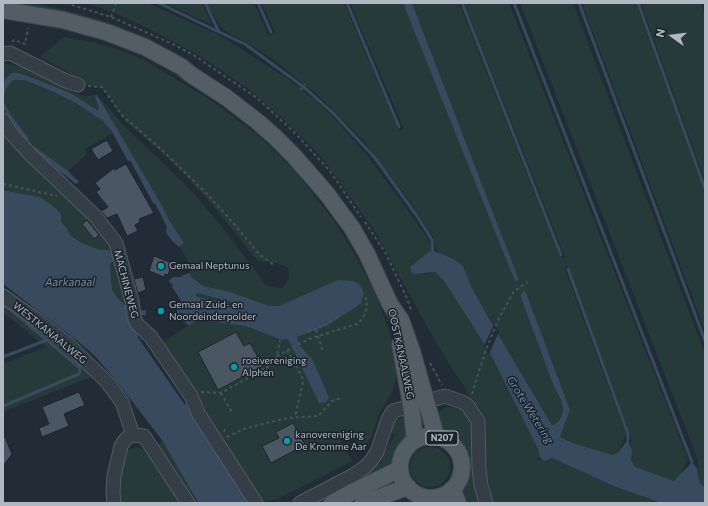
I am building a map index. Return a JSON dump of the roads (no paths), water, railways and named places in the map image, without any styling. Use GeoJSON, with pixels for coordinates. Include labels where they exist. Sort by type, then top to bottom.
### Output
{"type":"FeatureCollection","features":[{"type":"Feature","properties":{"kind":"main road","name":"OOSTKANAALWEG"},"geometry":{"type":"LineString","coordinates":[[3,10],[63,20],[106,32],[138,44],[182,67],[190,74],[227,98],[276,138],[327,194],[352,228],[367,254],[390,304],[401,320],[412,351],[419,404],[415,440]]}},
{"type":"Feature","properties":{"kind":"main road","name":"OOSTKANAALWEG"},"geometry":{"type":"LineString","coordinates":[[3,21],[63,30],[96,39],[150,59],[179,72],[190,74]]}},
{"type":"Feature","properties":{"kind":"main road","name":"OOSTKANAALWEG"},"geometry":{"type":"LineString","coordinates":[[419,404],[436,436]]}},
{"type":"Feature","properties":{"kind":"main road","name":"N207"},"geometry":{"type":"LineString","coordinates":[[400,469],[400,460],[403,452],[415,440],[426,436],[436,436],[450,442],[456,449],[462,467],[455,496],[442,496],[436,500],[420,496],[408,487]]}},
{"type":"Feature","properties":{"kind":"main road"},"geometry":{"type":"LineString","coordinates":[[332,503],[400,469],[402,479],[408,487],[363,503]]}},
{"type":"Feature","properties":{"kind":"street"},"geometry":{"type":"LineString","coordinates":[[6,53],[66,81],[78,85]]}},
{"type":"Feature","properties":{"kind":"street","name":"MACHINEWEG"},"geometry":{"type":"LineString","coordinates":[[3,120],[29,153],[96,217],[116,243],[137,324],[151,337],[189,393],[198,413],[256,503]]}},
{"type":"Feature","properties":{"kind":"street","name":"WESTKANAALWEG"},"geometry":{"type":"LineString","coordinates":[[3,296],[68,344],[107,382],[122,402],[132,435]]}},
{"type":"Feature","properties":{"kind":"street","name":"OOSTKANAALWEG"},"geometry":{"type":"LineString","coordinates":[[419,404],[445,396],[462,402],[468,406],[478,421],[479,468],[481,485],[486,503]]}},
{"type":"Feature","properties":{"kind":"street"},"geometry":{"type":"LineString","coordinates":[[300,503],[331,488],[364,468],[377,452],[388,419],[393,411],[419,404]]}},
{"type":"Feature","properties":{"kind":"street"},"geometry":{"type":"LineString","coordinates":[[114,503],[112,492],[117,457],[125,440],[132,435],[144,436],[188,503]]}},
{"type":"Feature","properties":{"kind":"water"},"geometry":{"type":"Polygon","coordinates":[[[403,3],[412,3],[519,280],[515,281],[403,3]]]}},
{"type":"Feature","properties":{"kind":"water"},"geometry":{"type":"Polygon","coordinates":[[[13,73],[18,73],[38,80],[72,94],[98,111],[99,107],[95,96],[97,95],[169,220],[184,243],[179,247],[167,234],[167,227],[155,203],[153,203],[130,160],[128,161],[111,130],[102,120],[76,103],[25,80],[13,80],[6,89],[3,99],[3,84],[6,78],[13,73]]]}},
{"type":"Feature","properties":{"kind":"water"},"geometry":{"type":"Polygon","coordinates":[[[3,101],[11,115],[29,139],[26,141],[4,110],[3,101]]]}},
{"type":"Feature","properties":{"kind":"water"},"geometry":{"type":"Polygon","coordinates":[[[35,147],[68,171],[79,182],[76,184],[35,151],[33,149],[35,147]]]}},
{"type":"Feature","properties":{"kind":"water","name":"Aarkanaal"},"geometry":{"type":"Polygon","coordinates":[[[3,190],[40,197],[61,214],[61,222],[71,236],[82,243],[100,250],[108,250],[115,254],[116,259],[110,264],[112,289],[118,299],[125,305],[137,311],[146,310],[146,315],[137,315],[134,328],[139,339],[149,341],[188,397],[186,405],[228,463],[244,490],[247,503],[199,503],[162,440],[114,378],[93,354],[3,284],[3,190]]]}},
{"type":"Feature","properties":{"kind":"water","name":"Grote Wetering"},"geometry":{"type":"Polygon","coordinates":[[[431,250],[454,259],[463,266],[471,286],[488,317],[553,425],[559,421],[563,411],[561,400],[554,387],[520,295],[525,290],[570,410],[560,437],[570,442],[612,455],[618,453],[628,439],[632,451],[631,460],[635,467],[674,481],[692,462],[697,468],[700,483],[705,488],[705,503],[662,503],[616,487],[552,458],[544,461],[540,458],[538,449],[490,353],[444,281],[435,272],[413,274],[411,271],[410,267],[431,250]]]}},
{"type":"Feature","properties":{"kind":"water"},"geometry":{"type":"Polygon","coordinates":[[[190,273],[191,277],[203,286],[227,291],[270,306],[279,306],[338,280],[354,281],[360,285],[364,293],[361,303],[326,326],[297,337],[300,346],[312,359],[329,397],[326,402],[319,403],[288,339],[282,340],[246,326],[206,321],[198,321],[188,325],[183,321],[183,313],[177,314],[177,309],[183,308],[180,299],[172,287],[173,285],[169,281],[173,277],[182,277],[183,275],[190,273]],[[197,293],[196,295],[197,297],[235,305],[235,303],[197,293]]]}},
{"type":"Feature","properties":{"kind":"waterway"},"geometry":{"type":"LineString","coordinates":[[159,3],[219,32]]}},
{"type":"Feature","properties":{"kind":"waterway"},"geometry":{"type":"LineString","coordinates":[[205,3],[219,32],[245,44],[305,88],[333,113],[375,158],[417,216],[432,240],[433,254]]}},
{"type":"Feature","properties":{"kind":"waterway"},"geometry":{"type":"LineString","coordinates":[[258,3],[271,32]]}},
{"type":"Feature","properties":{"kind":"waterway"},"geometry":{"type":"LineString","coordinates":[[347,3],[399,127]]}},
{"type":"Feature","properties":{"kind":"waterway"},"geometry":{"type":"LineString","coordinates":[[462,3],[561,255]]}},
{"type":"Feature","properties":{"kind":"waterway"},"geometry":{"type":"LineString","coordinates":[[514,3],[692,462]]}},
{"type":"Feature","properties":{"kind":"waterway"},"geometry":{"type":"LineString","coordinates":[[579,3],[705,341]]}},
{"type":"Feature","properties":{"kind":"waterway"},"geometry":{"type":"LineString","coordinates":[[638,3],[705,189]]}},
{"type":"Feature","properties":{"kind":"waterway"},"geometry":{"type":"LineString","coordinates":[[568,269],[628,434],[628,439]]}},
{"type":"Feature","properties":{"kind":"waterway"},"geometry":{"type":"LineString","coordinates":[[3,305],[10,309],[80,368],[79,374],[3,406]]}},
{"type":"Feature","properties":{"kind":"waterway"},"geometry":{"type":"LineString","coordinates":[[3,357],[47,340]]}},
{"type":"Feature","properties":{"kind":"place","name":"Gemaal Neptunus"},"geometry":{"type":"Point","coordinates":[161,266]}},
{"type":"Feature","properties":{"kind":"place","name":"Gemaal Zuid- en Noordeinderpolder"},"geometry":{"type":"Point","coordinates":[161,311]}},
{"type":"Feature","properties":{"kind":"place","name":"roeivereniging Alphen"},"geometry":{"type":"Point","coordinates":[234,367]}},
{"type":"Feature","properties":{"kind":"place","name":"kanovereniging De Kromme Aar"},"geometry":{"type":"Point","coordinates":[287,441]}}]}
